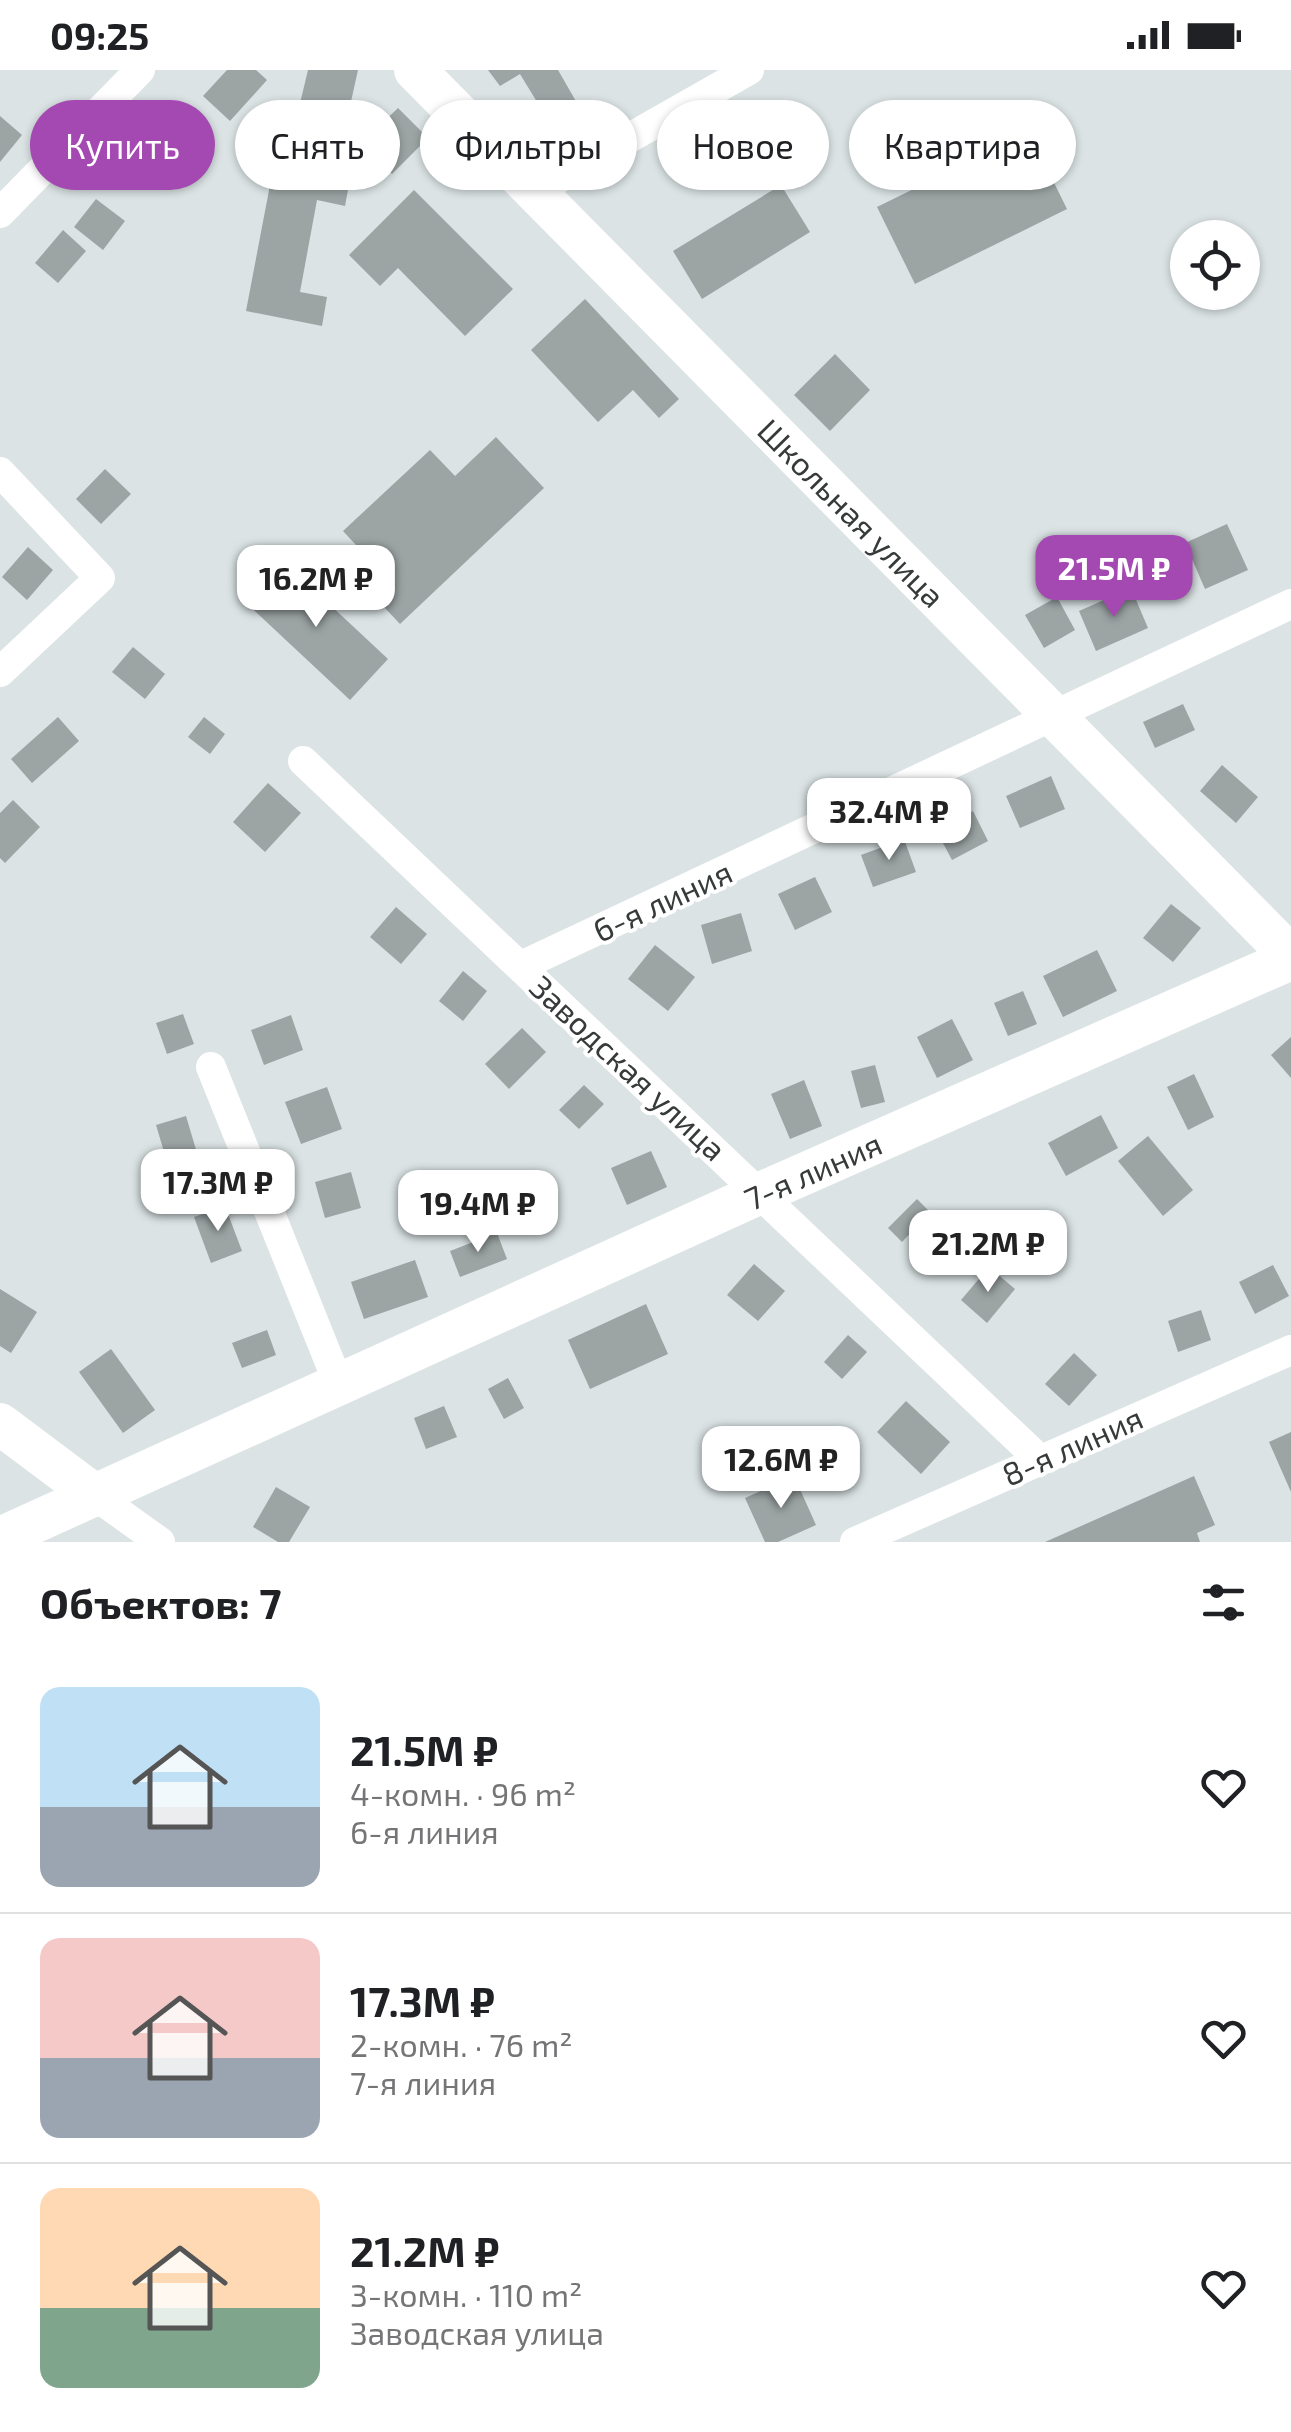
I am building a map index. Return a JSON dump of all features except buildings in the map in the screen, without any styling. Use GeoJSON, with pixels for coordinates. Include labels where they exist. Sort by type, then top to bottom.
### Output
{"type":"FeatureCollection","features":[{"type":"Feature","properties":{"kind":"main road","name":"Школьная улица"},"geometry":{"type":"LineString","coordinates":[[416,70],[1291,958]]}},
{"type":"Feature","properties":{"kind":"main road","name":"7-я линия"},"geometry":{"type":"LineString","coordinates":[[0,1538],[1291,958]]}},
{"type":"Feature","properties":{"kind":"main road"},"geometry":{"type":"LineString","coordinates":[[0,1424],[96,1496]]}},
{"type":"Feature","properties":{"kind":"street"},"geometry":{"type":"LineString","coordinates":[[0,213],[140,70]]}},
{"type":"Feature","properties":{"kind":"street"},"geometry":{"type":"LineString","coordinates":[[536,191],[749,70]]}},
{"type":"Feature","properties":{"kind":"street"},"geometry":{"type":"LineString","coordinates":[[0,472],[100,578],[0,672]]}},
{"type":"Feature","properties":{"kind":"street","name":"6-я линия"},"geometry":{"type":"LineString","coordinates":[[521,966],[1291,604]]}},
{"type":"Feature","properties":{"kind":"street","name":"Заводская улица"},"geometry":{"type":"LineString","coordinates":[[303,761],[763,1192],[1039,1458]]}},
{"type":"Feature","properties":{"kind":"street"},"geometry":{"type":"LineString","coordinates":[[211,1067],[339,1386]]}},
{"type":"Feature","properties":{"kind":"street","name":"8-я линия"},"geometry":{"type":"LineString","coordinates":[[855,1542],[1291,1350]]}},
{"type":"Feature","properties":{"kind":"street"},"geometry":{"type":"LineString","coordinates":[[96,1496],[160,1542]]}}]}
